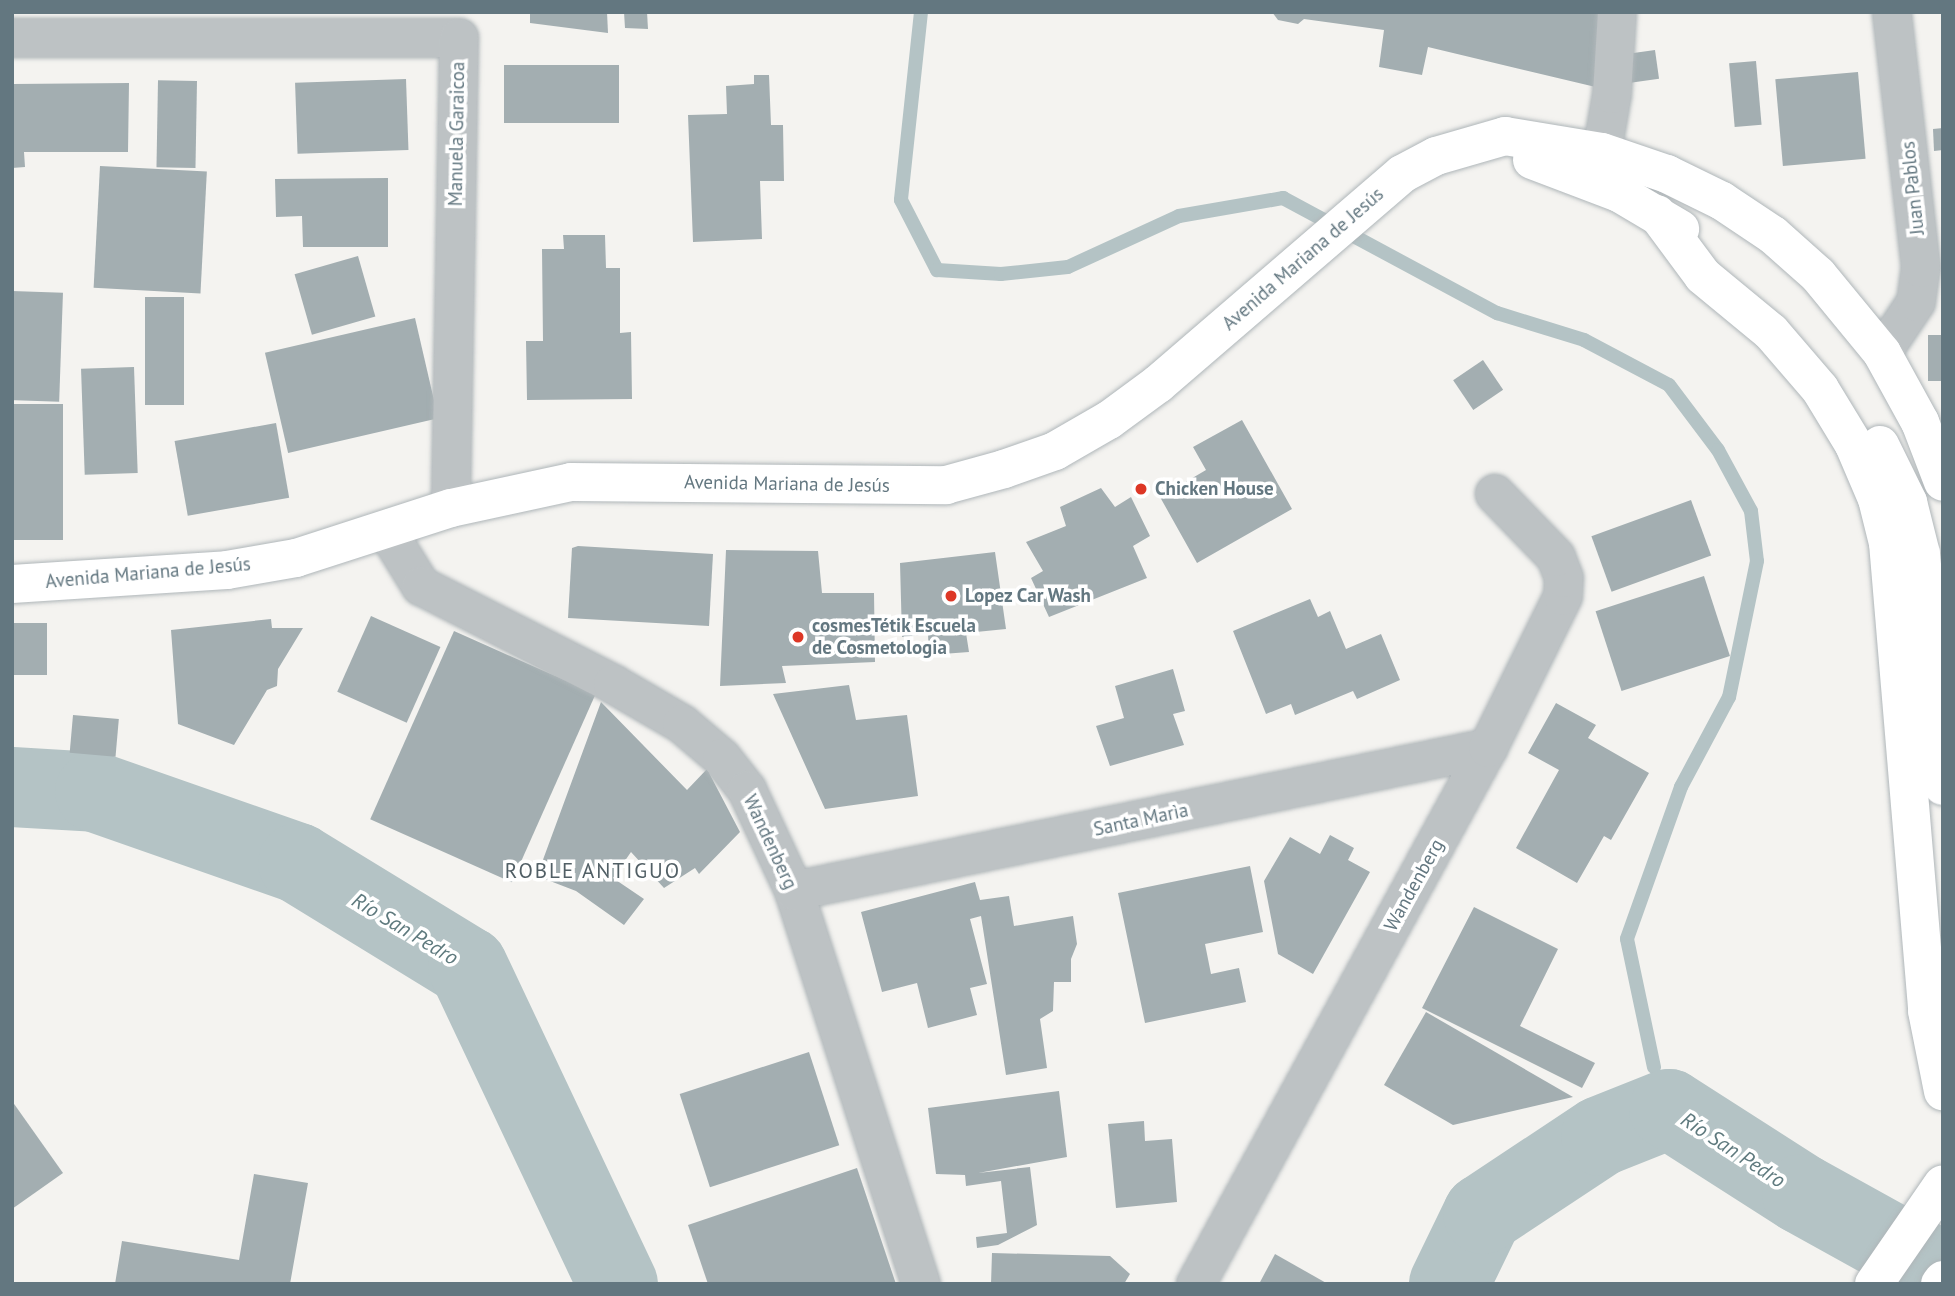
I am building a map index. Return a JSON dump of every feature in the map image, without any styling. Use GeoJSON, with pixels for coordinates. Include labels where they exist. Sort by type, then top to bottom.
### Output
{"type":"FeatureCollection","features":[{"type":"Feature","properties":{"kind":"street"},"geometry":{"type":"LineString","coordinates":[[1602,152],[1612,94],[1617,12]]}},
{"type":"Feature","properties":{"kind":"street","name":"Juan Pablos"},"geometry":{"type":"LineString","coordinates":[[1882,353],[1916,303],[1921,268],[1892,12]]}},
{"type":"Feature","properties":{"kind":"street","name":"Manuela Garaicoa"},"geometry":{"type":"LineString","coordinates":[[12,38],[459,38],[451,508]]}},
{"type":"Feature","properties":{"kind":"street","name":"Avenida Mariana de Jesús"},"geometry":{"type":"LineString","coordinates":[[12,584],[227,570],[296,558],[387,531],[451,508],[530,489],[611,480],[860,487],[946,485],[1055,451],[1109,420],[1158,384],[1402,174],[1465,146],[1505,136],[1602,152],[1678,180],[1722,201],[1773,235],[1818,275],[1882,353],[1932,435],[1943,482]]}},
{"type":"Feature","properties":{"kind":"street"},"geometry":{"type":"LineString","coordinates":[[1465,146],[1579,174],[1657,214],[1747,280],[1824,360],[1884,452],[1908,502],[1921,554],[1943,786]]}},
{"type":"Feature","properties":{"kind":"street"},"geometry":{"type":"LineString","coordinates":[[1657,214],[1703,276],[1771,332],[1820,388],[1854,445],[1877,499],[1888,543],[1927,1011],[1943,1091]]}},
{"type":"Feature","properties":{"kind":"street","name":"Wandenberg"},"geometry":{"type":"LineString","coordinates":[[1196,1284],[1488,748],[1552,623],[1564,578],[1556,557],[1495,494]]}},
{"type":"Feature","properties":{"kind":"street","name":"Wandenberg"},"geometry":{"type":"LineString","coordinates":[[387,531],[421,586],[613,684],[682,724],[722,758],[747,790],[794,891],[921,1284]]}},
{"type":"Feature","properties":{"kind":"street","name":"Santa Marìa"},"geometry":{"type":"LineString","coordinates":[[794,891],[1488,748]]}},
{"type":"Feature","properties":{"kind":"street"},"geometry":{"type":"LineString","coordinates":[[1874,1284],[1942,1185]]}},
{"type":"Feature","properties":{"kind":"building"},"geometry":{"type":"Polygon","coordinates":[[[530,12],[607,12],[608,33],[530,23],[530,12]]]}},
{"type":"Feature","properties":{"kind":"building"},"geometry":{"type":"Polygon","coordinates":[[[624,12],[647,12],[648,29],[625,28],[624,12]]]}},
{"type":"Feature","properties":{"kind":"building"},"geometry":{"type":"Polygon","coordinates":[[[1272,12],[1610,12],[1604,89],[1428,47],[1422,75],[1379,67],[1384,30],[1304,19],[1298,24],[1278,20],[1272,12]]]}},
{"type":"Feature","properties":{"kind":"building"},"geometry":{"type":"Polygon","coordinates":[[[1655,50],[1659,79],[1623,84],[1619,55],[1655,50]]]}},
{"type":"Feature","properties":{"kind":"building"},"geometry":{"type":"Polygon","coordinates":[[[1756,61],[1762,125],[1735,127],[1729,63],[1756,61]]]}},
{"type":"Feature","properties":{"kind":"building"},"geometry":{"type":"Polygon","coordinates":[[[504,65],[619,65],[619,123],[504,123],[504,65]]]}},
{"type":"Feature","properties":{"kind":"building"},"geometry":{"type":"Polygon","coordinates":[[[1858,72],[1866,159],[1783,166],[1775,79],[1858,72]]]}},
{"type":"Feature","properties":{"kind":"building"},"geometry":{"type":"Polygon","coordinates":[[[754,75],[769,75],[771,125],[783,125],[784,181],[760,181],[762,239],[693,242],[688,115],[727,114],[726,86],[754,84],[754,75]]]}},
{"type":"Feature","properties":{"kind":"building"},"geometry":{"type":"Polygon","coordinates":[[[406,79],[408,150],[298,154],[295,83],[406,79]]]}},
{"type":"Feature","properties":{"kind":"building"},"geometry":{"type":"Polygon","coordinates":[[[158,80],[197,81],[195,168],[156,167],[158,80]]]}},
{"type":"Feature","properties":{"kind":"building"},"geometry":{"type":"Polygon","coordinates":[[[129,83],[128,152],[24,152],[25,167],[12,168],[12,84],[129,83]]]}},
{"type":"Feature","properties":{"kind":"building"},"geometry":{"type":"Polygon","coordinates":[[[1943,128],[1943,150],[1934,151],[1933,129],[1943,128]]]}},
{"type":"Feature","properties":{"kind":"building"},"geometry":{"type":"Polygon","coordinates":[[[100,166],[207,172],[200,293],[94,288],[100,166]]]}},
{"type":"Feature","properties":{"kind":"building"},"geometry":{"type":"Polygon","coordinates":[[[388,178],[388,247],[303,247],[302,216],[276,217],[275,179],[388,178]]]}},
{"type":"Feature","properties":{"kind":"building"},"geometry":{"type":"Polygon","coordinates":[[[563,235],[605,235],[606,268],[620,268],[620,333],[631,332],[632,399],[527,400],[526,341],[543,341],[542,249],[564,249],[563,235]]]}},
{"type":"Feature","properties":{"kind":"building"},"geometry":{"type":"Polygon","coordinates":[[[358,256],[375,317],[312,335],[295,274],[358,256]]]}},
{"type":"Feature","properties":{"kind":"building"},"geometry":{"type":"Polygon","coordinates":[[[12,291],[63,293],[59,402],[12,400],[12,291]]]}},
{"type":"Feature","properties":{"kind":"building"},"geometry":{"type":"Polygon","coordinates":[[[145,297],[184,297],[184,405],[145,405],[145,297]]]}},
{"type":"Feature","properties":{"kind":"building"},"geometry":{"type":"Polygon","coordinates":[[[415,318],[438,418],[288,453],[265,353],[415,318]]]}},
{"type":"Feature","properties":{"kind":"building"},"geometry":{"type":"Polygon","coordinates":[[[1928,335],[1943,335],[1943,381],[1928,381],[1928,335]]]}},
{"type":"Feature","properties":{"kind":"building"},"geometry":{"type":"Polygon","coordinates":[[[1483,360],[1503,390],[1473,410],[1453,380],[1483,360]]]}},
{"type":"Feature","properties":{"kind":"building"},"geometry":{"type":"Polygon","coordinates":[[[134,367],[138,473],[85,475],[81,369],[134,367]]]}},
{"type":"Feature","properties":{"kind":"building"},"geometry":{"type":"Polygon","coordinates":[[[12,404],[63,404],[63,540],[12,540],[12,404]]]}},
{"type":"Feature","properties":{"kind":"building"},"geometry":{"type":"Polygon","coordinates":[[[1242,420],[1292,509],[1197,563],[1160,497],[1206,470],[1193,447],[1242,420]]]}},
{"type":"Feature","properties":{"kind":"building"},"geometry":{"type":"Polygon","coordinates":[[[276,423],[289,498],[188,516],[175,441],[276,423]]]}},
{"type":"Feature","properties":{"kind":"building"},"geometry":{"type":"Polygon","coordinates":[[[1101,488],[1115,507],[1131,497],[1150,536],[1133,546],[1147,578],[1049,617],[1031,578],[1043,571],[1026,542],[1066,526],[1060,507],[1101,488]]]}},
{"type":"Feature","properties":{"kind":"building"},"geometry":{"type":"Polygon","coordinates":[[[1691,500],[1711,555],[1612,592],[1591,536],[1691,500]]]}},
{"type":"Feature","properties":{"kind":"building"},"geometry":{"type":"Polygon","coordinates":[[[578,546],[713,554],[709,626],[568,618],[572,548],[578,546]]]}},
{"type":"Feature","properties":{"kind":"building","name":"cosmesTétik Escuela de Cosmetologia"},"geometry":{"type":"Polygon","coordinates":[[[726,550],[818,551],[822,593],[874,593],[875,662],[782,666],[786,683],[720,686],[726,550]]]}},
{"type":"Feature","properties":{"kind":"building","name":"Lopez Car Wash"},"geometry":{"type":"Polygon","coordinates":[[[995,552],[1006,629],[966,633],[969,652],[929,655],[928,634],[902,637],[900,563],[995,552]]]}},
{"type":"Feature","properties":{"kind":"building"},"geometry":{"type":"Polygon","coordinates":[[[1704,576],[1730,656],[1622,691],[1596,611],[1704,576]]]}},
{"type":"Feature","properties":{"kind":"building"},"geometry":{"type":"Polygon","coordinates":[[[1310,599],[1318,617],[1330,611],[1346,649],[1381,634],[1400,680],[1357,699],[1353,691],[1295,715],[1291,704],[1266,714],[1233,631],[1310,599]]]}},
{"type":"Feature","properties":{"kind":"building"},"geometry":{"type":"Polygon","coordinates":[[[371,616],[440,647],[407,723],[337,692],[371,616]]]}},
{"type":"Feature","properties":{"kind":"building"},"geometry":{"type":"Polygon","coordinates":[[[271,619],[272,628],[303,628],[278,669],[277,686],[267,690],[234,745],[178,724],[171,630],[271,619]]]}},
{"type":"Feature","properties":{"kind":"building"},"geometry":{"type":"Polygon","coordinates":[[[12,623],[47,623],[47,675],[12,675],[12,623]]]}},
{"type":"Feature","properties":{"kind":"building"},"geometry":{"type":"Polygon","coordinates":[[[454,631],[596,694],[512,882],[370,819],[454,631]]]}},
{"type":"Feature","properties":{"kind":"building"},"geometry":{"type":"Polygon","coordinates":[[[1173,669],[1185,711],[1173,714],[1184,745],[1110,766],[1096,726],[1124,718],[1115,686],[1173,669]]]}},
{"type":"Feature","properties":{"kind":"building"},"geometry":{"type":"Polygon","coordinates":[[[849,685],[856,720],[907,715],[918,796],[825,809],[773,694],[849,685]]]}},
{"type":"Feature","properties":{"kind":"building"},"geometry":{"type":"Polygon","coordinates":[[[601,702],[687,790],[707,769],[740,832],[699,874],[695,868],[664,888],[631,852],[613,878],[644,899],[624,925],[576,891],[537,876],[601,702]]]}},
{"type":"Feature","properties":{"kind":"building"},"geometry":{"type":"Polygon","coordinates":[[[1556,703],[1596,725],[1588,738],[1649,773],[1611,840],[1604,836],[1577,883],[1516,848],[1559,770],[1528,753],[1556,703]]]}},
{"type":"Feature","properties":{"kind":"building"},"geometry":{"type":"Polygon","coordinates":[[[73,715],[119,719],[116,757],[70,753],[73,715]]]}},
{"type":"Feature","properties":{"kind":"building"},"geometry":{"type":"Polygon","coordinates":[[[1330,835],[1354,848],[1348,860],[1370,872],[1313,974],[1278,954],[1264,881],[1290,837],[1320,854],[1330,835]]]}},
{"type":"Feature","properties":{"kind":"building"},"geometry":{"type":"Polygon","coordinates":[[[1250,866],[1263,932],[1205,944],[1211,974],[1239,968],[1246,1002],[1145,1023],[1118,893],[1250,866]]]}},
{"type":"Feature","properties":{"kind":"building"},"geometry":{"type":"Polygon","coordinates":[[[975,882],[980,900],[1009,896],[1014,926],[1073,916],[1077,944],[1071,959],[1071,982],[1054,982],[1053,1011],[1040,1019],[1047,1068],[1006,1075],[981,916],[970,919],[987,984],[970,988],[977,1015],[928,1028],[917,983],[882,992],[861,912],[975,882]]]}},
{"type":"Feature","properties":{"kind":"building"},"geometry":{"type":"Polygon","coordinates":[[[1474,907],[1558,949],[1520,1026],[1595,1063],[1582,1088],[1422,1008],[1474,907]]]}},
{"type":"Feature","properties":{"kind":"building"},"geometry":{"type":"Polygon","coordinates":[[[1426,1012],[1573,1097],[1453,1125],[1384,1085],[1426,1012]]]}},
{"type":"Feature","properties":{"kind":"building"},"geometry":{"type":"Polygon","coordinates":[[[809,1052],[839,1145],[710,1187],[680,1094],[809,1052]]]}},
{"type":"Feature","properties":{"kind":"building"},"geometry":{"type":"Polygon","coordinates":[[[1059,1091],[1067,1157],[978,1173],[1030,1167],[1037,1225],[998,1245],[977,1248],[976,1237],[1007,1233],[1001,1181],[966,1186],[965,1175],[936,1174],[928,1108],[1059,1091]]]}},
{"type":"Feature","properties":{"kind":"building"},"geometry":{"type":"Polygon","coordinates":[[[12,1101],[63,1173],[12,1209],[12,1101]]]}},
{"type":"Feature","properties":{"kind":"building"},"geometry":{"type":"Polygon","coordinates":[[[1144,1121],[1145,1141],[1172,1139],[1177,1202],[1116,1208],[1108,1124],[1144,1121]]]}},
{"type":"Feature","properties":{"kind":"building"},"geometry":{"type":"Polygon","coordinates":[[[857,1168],[896,1284],[708,1284],[688,1225],[857,1168]]]}},
{"type":"Feature","properties":{"kind":"building"},"geometry":{"type":"Polygon","coordinates":[[[254,1174],[308,1183],[290,1284],[115,1284],[122,1241],[239,1260],[254,1174]]]}},
{"type":"Feature","properties":{"kind":"building"},"geometry":{"type":"Polygon","coordinates":[[[992,1253],[1110,1256],[1130,1274],[1124,1284],[991,1284],[992,1253]]]}},
{"type":"Feature","properties":{"kind":"building"},"geometry":{"type":"Polygon","coordinates":[[[1275,1254],[1328,1284],[1259,1284],[1275,1254]]]}},
{"type":"Feature","properties":{"kind":"waterway"},"geometry":{"type":"LineString","coordinates":[[921,12],[901,200],[937,270],[1001,274],[1068,267],[1179,216],[1283,198],[1497,313],[1584,340],[1669,385],[1718,450],[1751,511],[1757,561],[1729,697],[1681,787],[1627,939],[1654,1067]]}},
{"type":"Feature","properties":{"kind":"waterway","name":"Río San Pedro"},"geometry":{"type":"LineString","coordinates":[[12,787],[95,792],[298,863],[468,967],[618,1284]]}},
{"type":"Feature","properties":{"kind":"waterway","name":"Río San Pedro"},"geometry":{"type":"LineString","coordinates":[[1449,1284],[1483,1214],[1601,1136],[1669,1109],[1802,1194],[1943,1272]]}},
{"type":"Feature","properties":{"kind":"place","name":"Chicken House"},"geometry":{"type":"Point","coordinates":[1141,489]}},
{"type":"Feature","properties":{"kind":"place","name":"Lopez Car Wash"},"geometry":{"type":"Point","coordinates":[951,596]}},
{"type":"Feature","properties":{"kind":"place","name":"cosmesTétik Escuela de Cosmetologia"},"geometry":{"type":"Point","coordinates":[798,637]}},
{"type":"Feature","properties":{"kind":"district","name":"ROBLE ANTIGUO"},"geometry":{"type":"Point","coordinates":[593,871]}}]}
